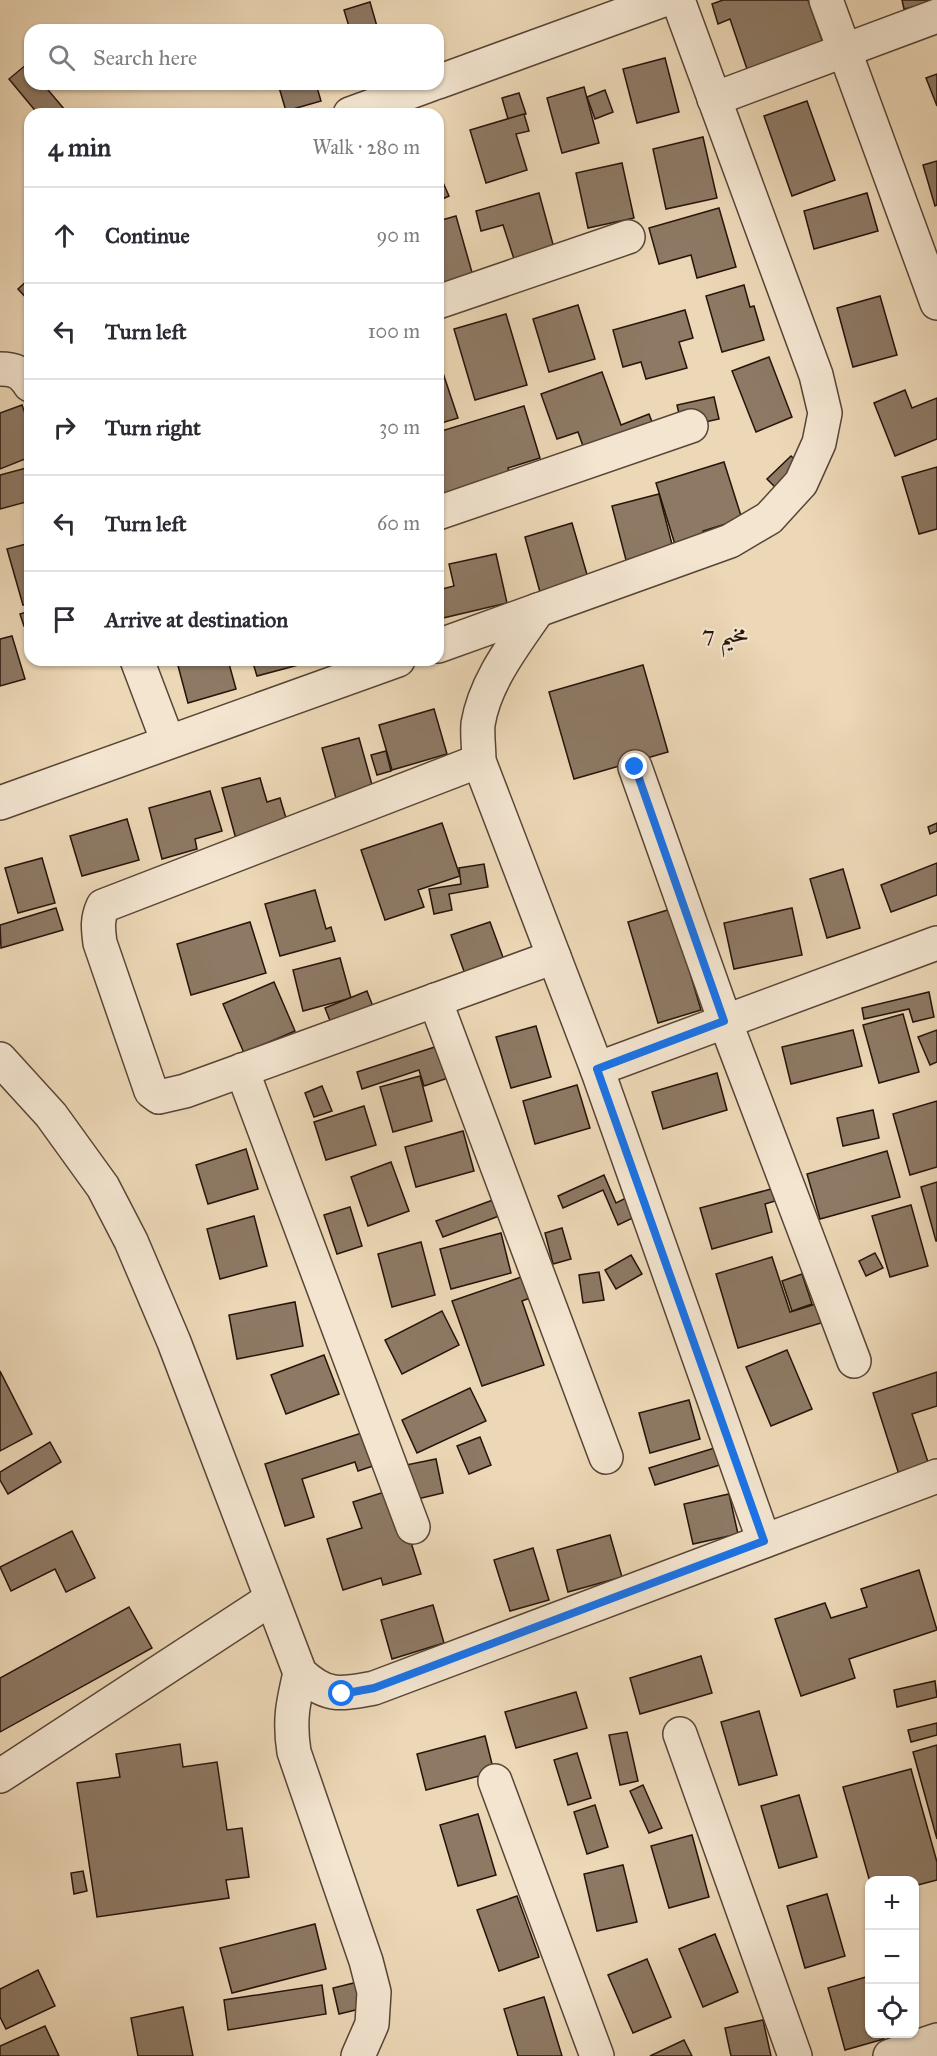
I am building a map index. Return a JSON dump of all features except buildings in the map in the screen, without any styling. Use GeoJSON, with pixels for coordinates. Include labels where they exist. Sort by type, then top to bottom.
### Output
{"type":"FeatureCollection","features":[{"type":"Feature","properties":{"kind":"street"},"geometry":{"type":"LineString","coordinates":[[444,80],[663,0]]}},
{"type":"Feature","properties":{"kind":"street"},"geometry":{"type":"LineString","coordinates":[[444,644],[730,541],[769,518],[801,483],[819,443],[825,413],[816,375],[678,0]]}},
{"type":"Feature","properties":{"kind":"street"},"geometry":{"type":"LineString","coordinates":[[826,0],[937,303]]}},
{"type":"Feature","properties":{"kind":"street"},"geometry":{"type":"LineString","coordinates":[[714,99],[937,16]]}},
{"type":"Feature","properties":{"kind":"street"},"geometry":{"type":"LineString","coordinates":[[366,108],[416,90]]}},
{"type":"Feature","properties":{"kind":"street"},"geometry":{"type":"LineString","coordinates":[[444,300],[628,237]]}},
{"type":"Feature","properties":{"kind":"street"},"geometry":{"type":"LineString","coordinates":[[0,369],[13,369],[24,376]]}},
{"type":"Feature","properties":{"kind":"street"},"geometry":{"type":"LineString","coordinates":[[444,511],[691,426]]}},
{"type":"Feature","properties":{"kind":"street"},"geometry":{"type":"LineString","coordinates":[[538,610],[505,659],[486,696],[478,724],[479,761],[597,1069],[764,1541]]}},
{"type":"Feature","properties":{"kind":"street"},"geometry":{"type":"LineString","coordinates":[[139,666],[168,742]]}},
{"type":"Feature","properties":{"kind":"street"},"geometry":{"type":"LineString","coordinates":[[0,803],[168,742],[334,671],[363,666]]}},
{"type":"Feature","properties":{"kind":"street"},"geometry":{"type":"LineString","coordinates":[[479,761],[104,906],[97,926],[100,943],[151,1091],[159,1097],[185,1090],[554,957]]}},
{"type":"Feature","properties":{"kind":"street"},"geometry":{"type":"LineString","coordinates":[[635,767],[724,1021],[854,1361]]}},
{"type":"Feature","properties":{"kind":"street"},"geometry":{"type":"LineString","coordinates":[[597,1069],[724,1021],[935,948]]}},
{"type":"Feature","properties":{"kind":"street"},"geometry":{"type":"LineString","coordinates":[[435,1000],[606,1457]]}},
{"type":"Feature","properties":{"kind":"street"},"geometry":{"type":"LineString","coordinates":[[0,1059],[51,1115],[103,1186],[131,1241],[174,1342],[300,1672],[313,1685],[328,1692],[342,1694],[374,1688],[937,1476]]}},
{"type":"Feature","properties":{"kind":"street"},"geometry":{"type":"LineString","coordinates":[[242,1070],[413,1527]]}},
{"type":"Feature","properties":{"kind":"street"},"geometry":{"type":"LineString","coordinates":[[0,1776],[271,1599]]}},
{"type":"Feature","properties":{"kind":"street"},"geometry":{"type":"LineString","coordinates":[[300,1672],[290,1727],[294,1752],[366,1961],[374,1992],[372,2024],[358,2056]]}},
{"type":"Feature","properties":{"kind":"street"},"geometry":{"type":"LineString","coordinates":[[680,1734],[795,2056]]}},
{"type":"Feature","properties":{"kind":"street"},"geometry":{"type":"LineString","coordinates":[[495,1782],[597,2056]]}},
{"type":"Feature","properties":{"kind":"street"},"geometry":{"type":"LineString","coordinates":[[890,2056],[937,2040]]}},
{"type":"Feature","properties":{"kind":"district","name":"مخيم 7"},"geometry":{"type":"Point","coordinates":[725,634]}},
{"type":"Feature","properties":{"kind":"route"},"geometry":{"type":"LineString","coordinates":[[342,1694],[374,1688],[764,1541],[597,1069],[724,1021],[635,767]]}}]}
